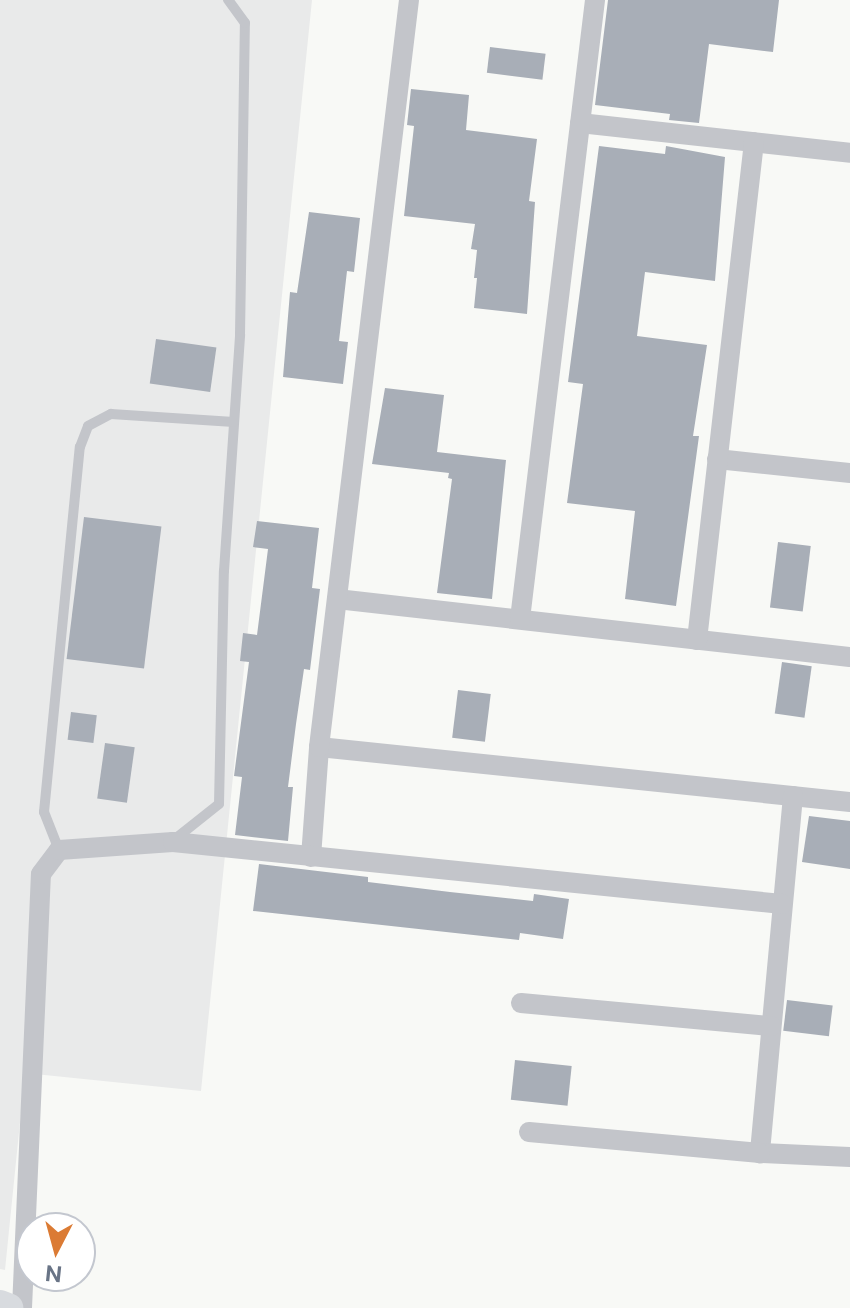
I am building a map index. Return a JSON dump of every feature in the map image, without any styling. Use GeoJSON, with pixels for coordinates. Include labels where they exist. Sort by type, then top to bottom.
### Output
{"type":"FeatureCollection","features":[{"type":"Feature","properties":{"kind":"main road"},"geometry":{"type":"LineString","coordinates":[[0,1305],[8,1308]]}},
{"type":"Feature","properties":{"kind":"street"},"geometry":{"type":"LineString","coordinates":[[311,857],[319,747],[409,0]]}},
{"type":"Feature","properties":{"kind":"street"},"geometry":{"type":"LineString","coordinates":[[520,619],[595,0]]}},
{"type":"Feature","properties":{"kind":"street"},"geometry":{"type":"LineString","coordinates":[[580,123],[850,153]]}},
{"type":"Feature","properties":{"kind":"street"},"geometry":{"type":"LineString","coordinates":[[697,640],[754,142]]}},
{"type":"Feature","properties":{"kind":"street"},"geometry":{"type":"LineString","coordinates":[[717,459],[850,473]]}},
{"type":"Feature","properties":{"kind":"street"},"geometry":{"type":"LineString","coordinates":[[337,599],[850,657]]}},
{"type":"Feature","properties":{"kind":"street"},"geometry":{"type":"LineString","coordinates":[[319,747],[850,802]]}},
{"type":"Feature","properties":{"kind":"street"},"geometry":{"type":"LineString","coordinates":[[760,1153],[793,796]]}},
{"type":"Feature","properties":{"kind":"street"},"geometry":{"type":"LineString","coordinates":[[22,1308],[41,874],[59,850],[173,842],[782,904]]}},
{"type":"Feature","properties":{"kind":"street"},"geometry":{"type":"LineString","coordinates":[[521,1003],[771,1026]]}},
{"type":"Feature","properties":{"kind":"street"},"geometry":{"type":"LineString","coordinates":[[529,1132],[760,1153],[850,1157]]}},
{"type":"Feature","properties":{"kind":"lane"},"geometry":{"type":"LineString","coordinates":[[173,842],[219,804],[224,571],[240,335],[245,23],[228,0]]}},
{"type":"Feature","properties":{"kind":"lane"},"geometry":{"type":"LineString","coordinates":[[59,850],[44,812],[80,447],[88,426],[111,414],[234,422]]}},
{"type":"Feature","properties":{"kind":"shaded area"},"geometry":{"type":"Polygon","coordinates":[[[0,0],[312,0],[201,1091],[25,1073],[5,1270],[0,1269],[0,0]]]}},
{"type":"Feature","properties":{"kind":"building"},"geometry":{"type":"Polygon","coordinates":[[[608,0],[779,0],[773,52],[709,44],[699,123],[669,120],[670,114],[595,105],[608,0]]]}},
{"type":"Feature","properties":{"kind":"building"},"geometry":{"type":"Polygon","coordinates":[[[490,47],[546,54],[542,80],[487,73],[490,47]]]}},
{"type":"Feature","properties":{"kind":"building"},"geometry":{"type":"Polygon","coordinates":[[[411,89],[469,95],[466,130],[537,139],[529,201],[535,202],[527,314],[474,308],[477,250],[471,249],[475,224],[404,216],[414,126],[407,125],[411,89]]]}},
{"type":"Feature","properties":{"kind":"building"},"geometry":{"type":"Polygon","coordinates":[[[599,146],[665,154],[666,146],[725,157],[715,281],[645,272],[637,336],[707,345],[693,436],[699,436],[676,606],[625,599],[635,511],[567,503],[583,384],[568,382],[599,146]]]}},
{"type":"Feature","properties":{"kind":"building"},"geometry":{"type":"Polygon","coordinates":[[[309,212],[360,218],[354,272],[347,271],[339,341],[348,342],[343,384],[283,377],[290,292],[297,293],[309,212]]]}},
{"type":"Feature","properties":{"kind":"building"},"geometry":{"type":"Polygon","coordinates":[[[156,339],[216,347],[210,392],[150,384],[156,339]]]}},
{"type":"Feature","properties":{"kind":"building"},"geometry":{"type":"Polygon","coordinates":[[[385,388],[444,395],[437,452],[506,460],[492,599],[437,593],[452,479],[448,478],[449,473],[372,464],[385,388]]]}},
{"type":"Feature","properties":{"kind":"building"},"geometry":{"type":"Polygon","coordinates":[[[84,517],[161,527],[144,668],[67,659],[84,517]]]}},
{"type":"Feature","properties":{"kind":"building"},"geometry":{"type":"Polygon","coordinates":[[[257,521],[319,528],[312,588],[320,589],[310,670],[304,669],[288,787],[293,787],[288,841],[235,835],[242,777],[234,776],[249,662],[240,661],[243,633],[257,635],[268,549],[253,547],[257,521]]]}},
{"type":"Feature","properties":{"kind":"building"},"geometry":{"type":"Polygon","coordinates":[[[778,542],[811,546],[803,612],[770,608],[778,542]]]}},
{"type":"Feature","properties":{"kind":"building"},"geometry":{"type":"Polygon","coordinates":[[[782,662],[812,666],[804,718],[775,713],[782,662]]]}},
{"type":"Feature","properties":{"kind":"building"},"geometry":{"type":"Polygon","coordinates":[[[458,690],[491,694],[485,742],[452,738],[458,690]]]}},
{"type":"Feature","properties":{"kind":"building"},"geometry":{"type":"Polygon","coordinates":[[[71,712],[97,715],[93,743],[68,740],[71,712]]]}},
{"type":"Feature","properties":{"kind":"building"},"geometry":{"type":"Polygon","coordinates":[[[105,743],[135,747],[127,803],[97,798],[105,743]]]}},
{"type":"Feature","properties":{"kind":"building"},"geometry":{"type":"Polygon","coordinates":[[[809,816],[850,821],[850,869],[802,862],[809,816]]]}},
{"type":"Feature","properties":{"kind":"building"},"geometry":{"type":"Polygon","coordinates":[[[259,864],[368,877],[368,882],[450,892],[533,901],[534,894],[569,899],[563,939],[520,933],[519,940],[253,911],[259,864]]]}},
{"type":"Feature","properties":{"kind":"building"},"geometry":{"type":"Polygon","coordinates":[[[787,1000],[833,1006],[829,1036],[783,1031],[787,1000]]]}},
{"type":"Feature","properties":{"kind":"building"},"geometry":{"type":"Polygon","coordinates":[[[515,1060],[572,1066],[568,1106],[511,1100],[515,1060]]]}}]}
